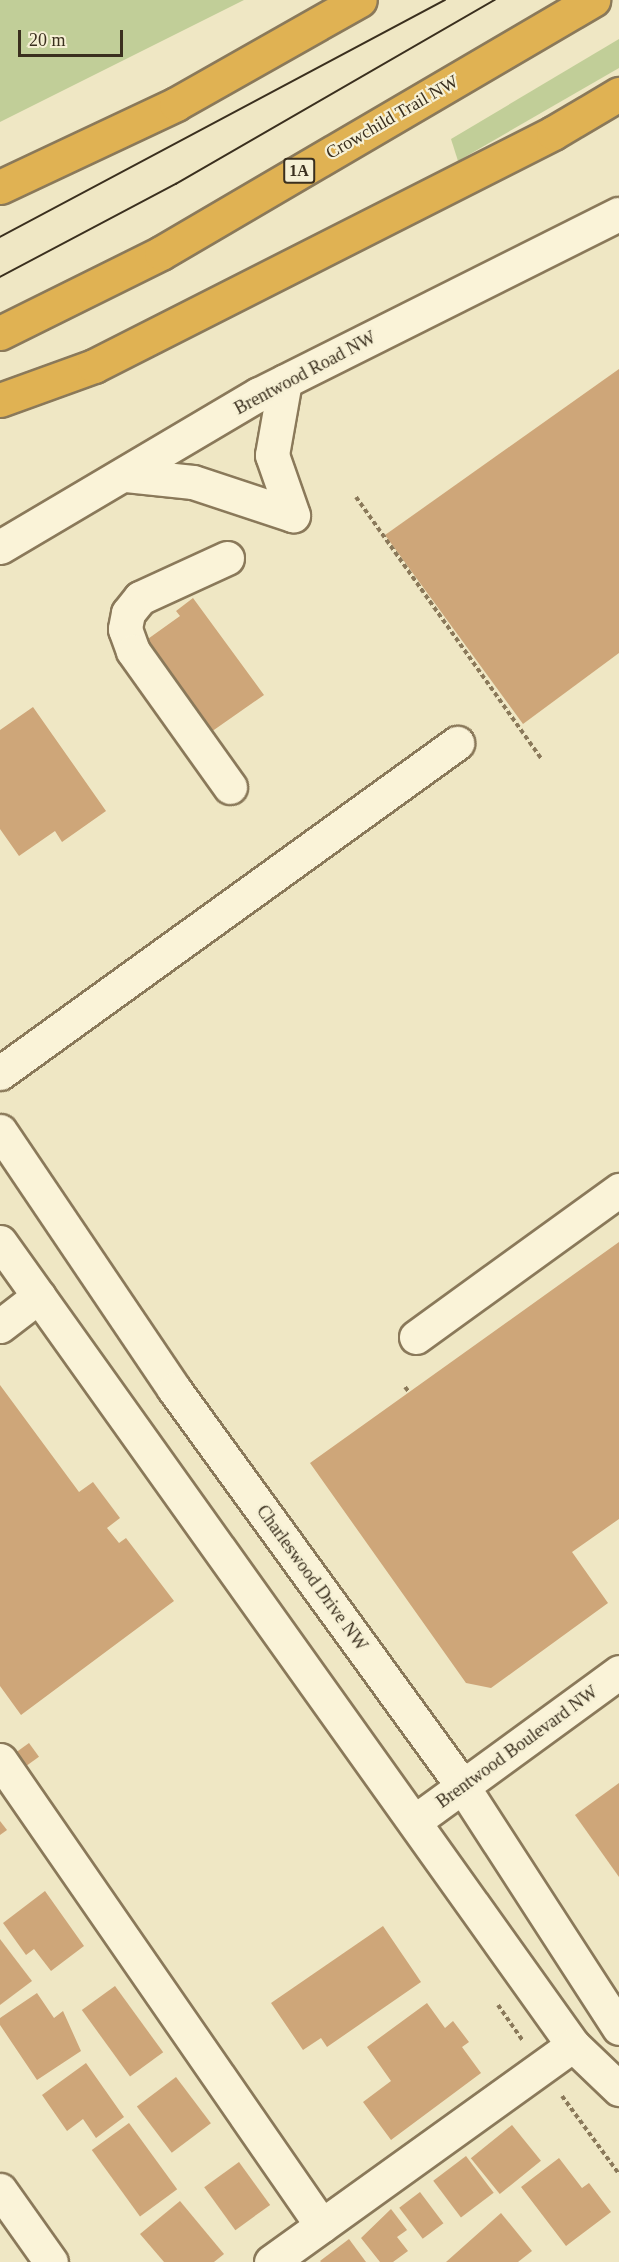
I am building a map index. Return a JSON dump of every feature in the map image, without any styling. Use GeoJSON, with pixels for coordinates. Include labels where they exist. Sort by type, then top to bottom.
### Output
{"type":"FeatureCollection","features":[{"type":"Feature","properties":{"kind":"highway"},"geometry":{"type":"LineString","coordinates":[[0,187],[176,104],[360,0]]}},
{"type":"Feature","properties":{"kind":"highway","name":"Crowchild Trail NW"},"geometry":{"type":"LineString","coordinates":[[0,333],[161,253],[593,0]]}},
{"type":"Feature","properties":{"kind":"highway"},"geometry":{"type":"LineString","coordinates":[[0,400],[94,366],[554,133],[619,94]]}},
{"type":"Feature","properties":{"kind":"street","name":"Brentwood Road NW"},"geometry":{"type":"LineString","coordinates":[[0,548],[285,381],[619,214]]}},
{"type":"Feature","properties":{"kind":"street"},"geometry":{"type":"LineString","coordinates":[[126,475],[193,482],[293,515],[272,455],[285,381]]}},
{"type":"Feature","properties":{"kind":"street"},"geometry":{"type":"LineString","coordinates":[[227,558],[140,598],[128,613],[125,629],[133,651],[230,787]]}},
{"type":"Feature","properties":{"kind":"street"},"geometry":{"type":"LineString","coordinates":[[0,1072],[458,743]]}},
{"type":"Feature","properties":{"kind":"street","name":"Charleswood Drive NW"},"geometry":{"type":"LineString","coordinates":[[0,1131],[174,1389],[463,1787],[617,2019]]}},
{"type":"Feature","properties":{"kind":"street"},"geometry":{"type":"LineString","coordinates":[[416,1337],[619,1190]]}},
{"type":"Feature","properties":{"kind":"street"},"geometry":{"type":"LineString","coordinates":[[0,1242],[573,2044],[619,2089]]}},
{"type":"Feature","properties":{"kind":"street"},"geometry":{"type":"LineString","coordinates":[[0,1326],[39,1296]]}},
{"type":"Feature","properties":{"kind":"street","name":"Brentwood Boulevard NW"},"geometry":{"type":"LineString","coordinates":[[415,1821],[619,1672]]}},
{"type":"Feature","properties":{"kind":"street"},"geometry":{"type":"LineString","coordinates":[[0,1760],[322,2226]]}},
{"type":"Feature","properties":{"kind":"street"},"geometry":{"type":"LineString","coordinates":[[271,2262],[573,2044]]}},
{"type":"Feature","properties":{"kind":"street"},"geometry":{"type":"LineString","coordinates":[[0,2190],[51,2262]]}},
{"type":"Feature","properties":{"kind":"path"},"geometry":{"type":"LineString","coordinates":[[356,496],[541,758]]}},
{"type":"Feature","properties":{"kind":"path"},"geometry":{"type":"LineString","coordinates":[[405,1387],[409,1392]]}},
{"type":"Feature","properties":{"kind":"green space"},"geometry":{"type":"Polygon","coordinates":[[[0,0],[244,0],[0,122],[0,0]]]}},
{"type":"Feature","properties":{"kind":"green space"},"geometry":{"type":"Polygon","coordinates":[[[619,39],[619,68],[458,161],[451,139],[619,39]]]}},
{"type":"Feature","properties":{"kind":"building"},"geometry":{"type":"Polygon","coordinates":[[[619,369],[619,653],[523,724],[385,535],[619,369]]]}},
{"type":"Feature","properties":{"kind":"building"},"geometry":{"type":"Polygon","coordinates":[[[193,598],[264,695],[211,732],[145,641],[180,616],[176,611],[193,598]]]}},
{"type":"Feature","properties":{"kind":"building"},"geometry":{"type":"Polygon","coordinates":[[[33,707],[106,811],[62,842],[55,831],[19,856],[0,829],[0,730],[33,707]]]}},
{"type":"Feature","properties":{"kind":"building"},"geometry":{"type":"Polygon","coordinates":[[[619,1242],[619,1519],[572,1552],[608,1603],[491,1688],[466,1683],[310,1463],[619,1242]]]}},
{"type":"Feature","properties":{"kind":"building"},"geometry":{"type":"Polygon","coordinates":[[[0,1385],[79,1492],[93,1482],[120,1518],[107,1528],[119,1543],[126,1538],[174,1601],[21,1715],[0,1686],[0,1385]]]}},
{"type":"Feature","properties":{"kind":"building"},"geometry":{"type":"Polygon","coordinates":[[[29,1743],[39,1757],[22,1769],[12,1755],[29,1743]]]}},
{"type":"Feature","properties":{"kind":"building"},"geometry":{"type":"Polygon","coordinates":[[[619,1783],[619,1877],[575,1815],[619,1783]]]}},
{"type":"Feature","properties":{"kind":"building"},"geometry":{"type":"Polygon","coordinates":[[[0,1821],[7,1830],[0,1835],[0,1821]]]}},
{"type":"Feature","properties":{"kind":"building"},"geometry":{"type":"Polygon","coordinates":[[[45,1891],[84,1946],[51,1971],[34,1949],[26,1955],[3,1923],[45,1891]]]}},
{"type":"Feature","properties":{"kind":"building"},"geometry":{"type":"Polygon","coordinates":[[[383,1926],[421,1982],[327,2047],[321,2038],[303,2050],[271,2003],[383,1926]]]}},
{"type":"Feature","properties":{"kind":"building"},"geometry":{"type":"Polygon","coordinates":[[[0,1939],[32,1981],[0,2005],[0,1939]]]}},
{"type":"Feature","properties":{"kind":"building"},"geometry":{"type":"Polygon","coordinates":[[[115,1986],[163,2052],[130,2076],[82,2010],[115,1986]]]}},
{"type":"Feature","properties":{"kind":"building"},"geometry":{"type":"Polygon","coordinates":[[[37,1993],[54,2018],[63,2011],[81,2051],[37,2080],[0,2025],[0,2018],[37,1993]]]}},
{"type":"Feature","properties":{"kind":"building"},"geometry":{"type":"Polygon","coordinates":[[[427,2003],[445,2028],[453,2021],[469,2042],[462,2047],[481,2073],[391,2140],[363,2102],[391,2081],[367,2047],[427,2003]]]}},
{"type":"Feature","properties":{"kind":"building"},"geometry":{"type":"Polygon","coordinates":[[[86,2063],[124,2117],[96,2138],[83,2119],[67,2131],[42,2095],[86,2063]]]}},
{"type":"Feature","properties":{"kind":"building"},"geometry":{"type":"Polygon","coordinates":[[[176,2077],[211,2123],[172,2153],[137,2106],[176,2077]]]}},
{"type":"Feature","properties":{"kind":"building"},"geometry":{"type":"Polygon","coordinates":[[[129,2123],[177,2189],[140,2216],[92,2150],[129,2123]]]}},
{"type":"Feature","properties":{"kind":"building"},"geometry":{"type":"Polygon","coordinates":[[[512,2125],[541,2161],[500,2194],[471,2158],[512,2125]]]}},
{"type":"Feature","properties":{"kind":"building"},"geometry":{"type":"Polygon","coordinates":[[[466,2156],[494,2193],[461,2217],[433,2181],[466,2156]]]}},
{"type":"Feature","properties":{"kind":"building"},"geometry":{"type":"Polygon","coordinates":[[[559,2158],[582,2188],[589,2183],[611,2212],[566,2246],[521,2187],[559,2158]]]}},
{"type":"Feature","properties":{"kind":"building"},"geometry":{"type":"Polygon","coordinates":[[[239,2162],[270,2205],[235,2230],[204,2187],[239,2162]]]}},
{"type":"Feature","properties":{"kind":"building"},"geometry":{"type":"Polygon","coordinates":[[[420,2192],[443,2223],[423,2239],[399,2208],[420,2192]]]}},
{"type":"Feature","properties":{"kind":"building"},"geometry":{"type":"Polygon","coordinates":[[[180,2201],[224,2254],[214,2262],[164,2262],[140,2234],[180,2201]]]}},
{"type":"Feature","properties":{"kind":"building"},"geometry":{"type":"Polygon","coordinates":[[[391,2209],[407,2230],[397,2237],[408,2251],[393,2262],[380,2262],[361,2238],[391,2209]]]}},
{"type":"Feature","properties":{"kind":"building"},"geometry":{"type":"Polygon","coordinates":[[[501,2213],[532,2251],[518,2262],[446,2262],[501,2213]]]}},
{"type":"Feature","properties":{"kind":"building"},"geometry":{"type":"Polygon","coordinates":[[[349,2239],[366,2262],[320,2261],[349,2239]]]}},
{"type":"Feature","properties":{"kind":"tram line"},"geometry":{"type":"LineString","coordinates":[[0,237],[445,0]]}},
{"type":"Feature","properties":{"kind":"tram line"},"geometry":{"type":"LineString","coordinates":[[0,277],[176,184],[495,0]]}}]}
